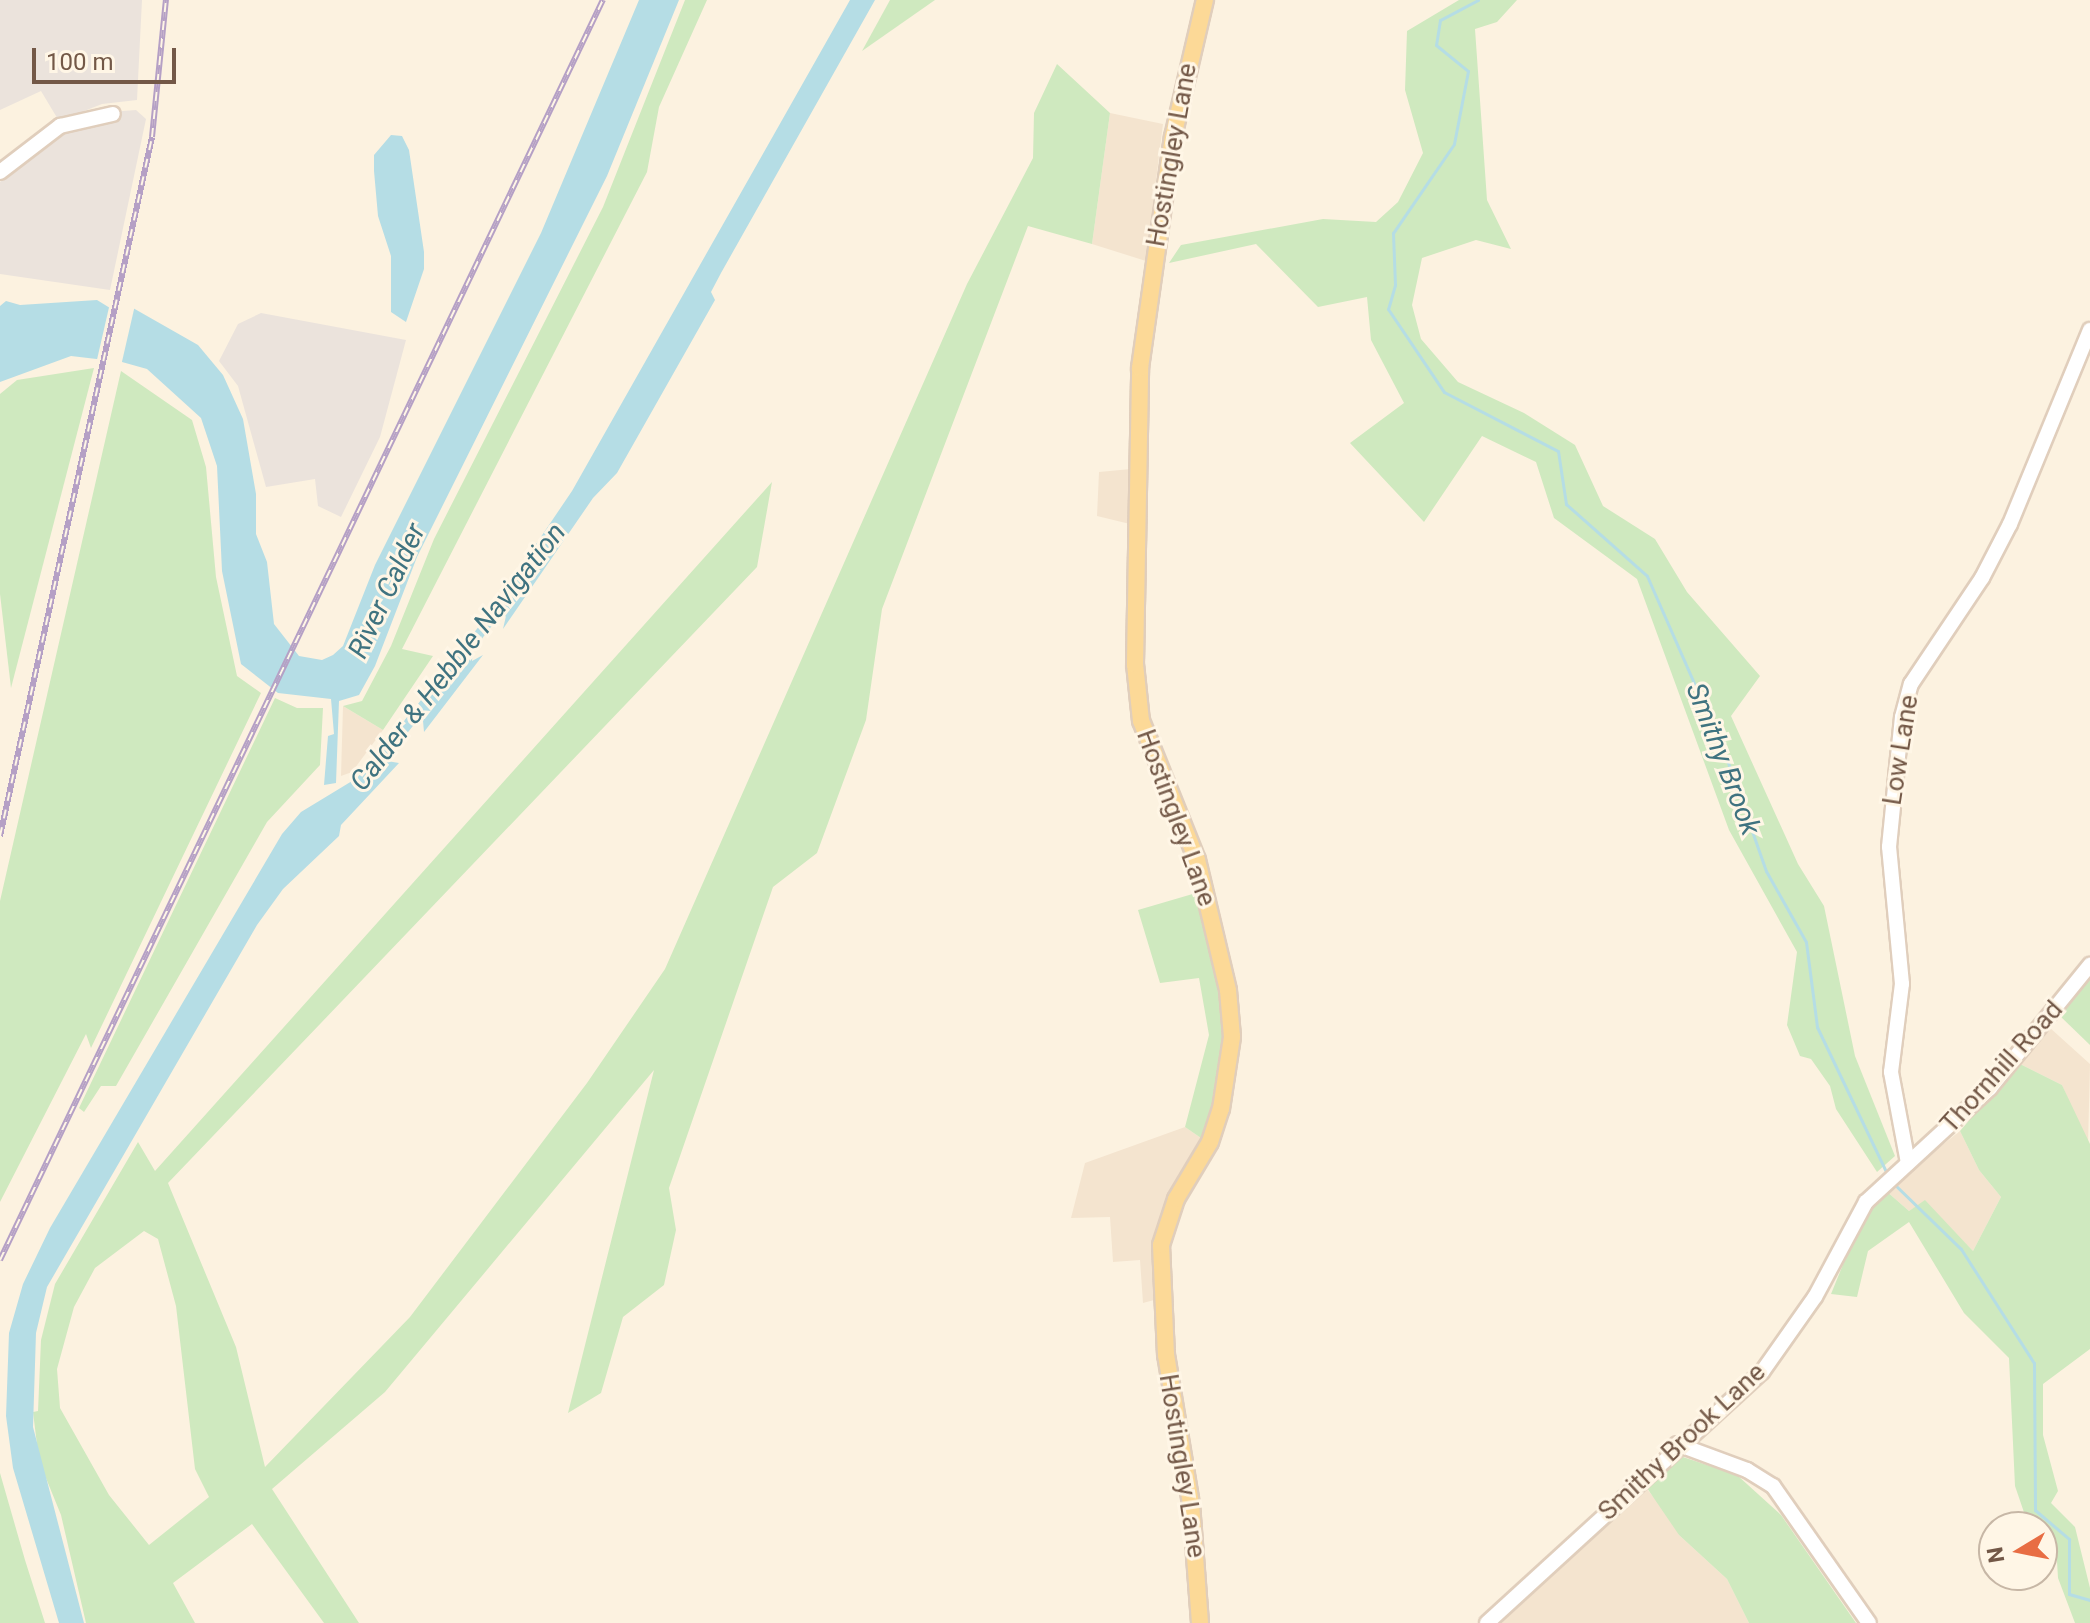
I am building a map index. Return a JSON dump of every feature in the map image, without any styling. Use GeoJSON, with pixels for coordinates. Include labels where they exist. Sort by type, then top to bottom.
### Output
{"type":"FeatureCollection","features":[{"type":"Feature","properties":{"kind":"main road","name":"Hostingley Lane"},"geometry":{"type":"LineString","coordinates":[[1200,1623],[1195,1530],[1166,1355],[1161,1245],[1176,1199],[1210,1142],[1221,1109],[1232,1037],[1228,990],[1197,860],[1141,721],[1135,664],[1142,353],[1173,137],[1205,0]]}},
{"type":"Feature","properties":{"kind":"street"},"geometry":{"type":"LineString","coordinates":[[0,172],[60,126],[113,114]]}},
{"type":"Feature","properties":{"kind":"street","name":"Low Lane"},"geometry":{"type":"LineString","coordinates":[[1908,1163],[1891,1072],[1902,984],[1889,847],[1902,717],[1911,684],[2010,524],[2090,330]]}},
{"type":"Feature","properties":{"kind":"street","name":"Thornhill Road"},"geometry":{"type":"LineString","coordinates":[[1908,1163],[1990,1088],[2090,965]]}},
{"type":"Feature","properties":{"kind":"street","name":"Smithy Brook Lane"},"geometry":{"type":"LineString","coordinates":[[1487,1623],[1677,1444],[1762,1372],[1815,1297],[1861,1209],[1908,1163]]}},
{"type":"Feature","properties":{"kind":"street"},"geometry":{"type":"LineString","coordinates":[[1677,1444],[1747,1470],[1773,1486],[1869,1623]]}},
{"type":"Feature","properties":{"kind":"shaded area"},"geometry":{"type":"Polygon","coordinates":[[[0,0],[142,0],[137,100],[102,104],[59,121],[41,91],[0,110],[0,0]]]}},
{"type":"Feature","properties":{"kind":"shaded area"},"geometry":{"type":"Polygon","coordinates":[[[136,110],[146,119],[110,290],[0,274],[0,182],[58,133],[110,112],[136,110]]]}},
{"type":"Feature","properties":{"kind":"shaded area"},"geometry":{"type":"Polygon","coordinates":[[[1110,113],[1163,124],[1146,261],[1092,244],[1110,113]]]}},
{"type":"Feature","properties":{"kind":"shaded area"},"geometry":{"type":"Polygon","coordinates":[[[261,313],[406,340],[380,437],[341,517],[318,506],[315,479],[266,487],[238,386],[219,361],[238,324],[261,313]]]}},
{"type":"Feature","properties":{"kind":"shaded area"},"geometry":{"type":"Polygon","coordinates":[[[1131,469],[1130,524],[1097,516],[1099,472],[1131,469]]]}},
{"type":"Feature","properties":{"kind":"shaded area"},"geometry":{"type":"Polygon","coordinates":[[[343,706],[383,730],[352,772],[341,776],[343,706]]]}},
{"type":"Feature","properties":{"kind":"shaded area"},"geometry":{"type":"Polygon","coordinates":[[[2049,1027],[2090,1064],[2088,1146],[2062,1085],[2018,1063],[2049,1027]]]}},
{"type":"Feature","properties":{"kind":"shaded area"},"geometry":{"type":"Polygon","coordinates":[[[1185,1127],[1201,1138],[1166,1206],[1156,1237],[1154,1300],[1143,1303],[1140,1260],[1113,1262],[1110,1217],[1071,1218],[1085,1163],[1185,1127]]]}},
{"type":"Feature","properties":{"kind":"shaded area"},"geometry":{"type":"Polygon","coordinates":[[[1960,1131],[1979,1170],[2001,1197],[1973,1251],[1925,1201],[1909,1211],[1885,1190],[1960,1131]]]}},
{"type":"Feature","properties":{"kind":"shaded area"},"geometry":{"type":"Polygon","coordinates":[[[1640,1481],[1673,1520],[1679,1535],[1727,1579],[1749,1623],[1487,1623],[1640,1481]]]}},
{"type":"Feature","properties":{"kind":"green space"},"geometry":{"type":"Polygon","coordinates":[[[685,0],[707,0],[659,107],[647,172],[402,649],[433,656],[383,730],[343,706],[362,701],[391,646],[434,539],[603,207],[685,0]]]}},
{"type":"Feature","properties":{"kind":"green space"},"geometry":{"type":"Polygon","coordinates":[[[890,0],[935,0],[862,51],[890,0]]]}},
{"type":"Feature","properties":{"kind":"green space"},"geometry":{"type":"Polygon","coordinates":[[[1459,0],[1517,0],[1497,22],[1475,29],[1487,200],[1511,249],[1476,240],[1422,258],[1412,305],[1421,339],[1458,382],[1524,413],[1575,445],[1603,506],[1655,539],[1687,592],[1760,676],[1731,716],[1798,864],[1824,906],[1855,1056],[1895,1156],[1877,1172],[1836,1109],[1830,1086],[1811,1059],[1800,1056],[1787,1025],[1797,952],[1729,830],[1637,579],[1554,518],[1536,462],[1482,436],[1424,522],[1350,443],[1404,403],[1371,340],[1367,297],[1318,307],[1256,244],[1169,263],[1181,245],[1323,219],[1376,222],[1398,202],[1423,153],[1405,90],[1407,31],[1459,0]]]}},
{"type":"Feature","properties":{"kind":"green space"},"geometry":{"type":"Polygon","coordinates":[[[1057,64],[1110,113],[1092,244],[1028,226],[882,609],[866,720],[817,853],[773,887],[669,1188],[676,1230],[664,1285],[623,1317],[601,1393],[568,1413],[654,1070],[385,1392],[272,1489],[359,1623],[324,1623],[252,1524],[173,1583],[195,1623],[86,1623],[61,1515],[39,1461],[33,1412],[38,1411],[41,1340],[55,1284],[138,1142],[155,1171],[772,482],[757,567],[168,1183],[236,1347],[265,1467],[410,1317],[587,1083],[665,969],[967,284],[1033,158],[1034,113],[1057,64]],[[144,1231],[95,1268],[74,1307],[57,1369],[60,1408],[109,1495],[149,1545],[209,1497],[195,1469],[176,1306],[158,1239],[144,1231]]]}},
{"type":"Feature","properties":{"kind":"green space"},"geometry":{"type":"Polygon","coordinates":[[[94,368],[11,688],[0,594],[0,394],[17,380],[94,368]]]}},
{"type":"Feature","properties":{"kind":"green space"},"geometry":{"type":"Polygon","coordinates":[[[121,371],[192,420],[206,467],[216,577],[237,676],[261,693],[91,1048],[86,1034],[0,1202],[0,901],[121,371]]]}},
{"type":"Feature","properties":{"kind":"green space"},"geometry":{"type":"Polygon","coordinates":[[[275,698],[297,708],[323,708],[320,765],[267,822],[116,1086],[101,1086],[84,1112],[79,1108],[275,698]]]}},
{"type":"Feature","properties":{"kind":"green space"},"geometry":{"type":"Polygon","coordinates":[[[1196,893],[1222,996],[1224,1043],[1212,1110],[1201,1138],[1185,1127],[1209,1035],[1199,978],[1160,983],[1138,910],[1196,893]]]}},
{"type":"Feature","properties":{"kind":"green space"},"geometry":{"type":"Polygon","coordinates":[[[2090,978],[2090,1045],[2060,1016],[2090,978]]]}},
{"type":"Feature","properties":{"kind":"green space"},"geometry":{"type":"Polygon","coordinates":[[[2018,1063],[2062,1085],[2090,1144],[2090,1349],[2043,1384],[2043,1435],[2058,1491],[2051,1503],[2075,1527],[2090,1588],[2090,1623],[2075,1623],[2058,1578],[2058,1511],[2024,1511],[2015,1486],[2009,1358],[1964,1313],[1909,1222],[1868,1251],[1857,1297],[1831,1294],[1864,1213],[1885,1190],[1909,1211],[1925,1200],[1973,1251],[2001,1197],[1979,1170],[1960,1131],[2018,1063]]]}},
{"type":"Feature","properties":{"kind":"green space"},"geometry":{"type":"Polygon","coordinates":[[[1683,1457],[1737,1475],[1781,1515],[1856,1623],[1749,1623],[1727,1579],[1679,1535],[1647,1488],[1683,1457]]]}},
{"type":"Feature","properties":{"kind":"green space"},"geometry":{"type":"Polygon","coordinates":[[[0,1473],[25,1560],[45,1623],[0,1623],[0,1473]]]}},
{"type":"Feature","properties":{"kind":"water","name":"River Calder"},"geometry":{"type":"Polygon","coordinates":[[[639,0],[679,0],[607,176],[417,557],[375,666],[359,695],[339,701],[336,783],[324,785],[328,736],[334,734],[331,699],[278,693],[241,664],[222,571],[217,466],[201,418],[147,369],[122,362],[71,356],[0,382],[0,306],[6,301],[20,305],[97,300],[110,308],[133,308],[198,345],[223,375],[243,419],[256,494],[256,534],[267,562],[274,624],[299,656],[322,660],[333,655],[343,646],[375,565],[541,233],[639,0]]]}},
{"type":"Feature","properties":{"kind":"water"},"geometry":{"type":"Polygon","coordinates":[[[850,0],[875,0],[721,273],[711,292],[715,300],[617,473],[593,498],[503,629],[506,616],[492,623],[486,618],[572,491],[850,0]]]}},
{"type":"Feature","properties":{"kind":"water"},"geometry":{"type":"Polygon","coordinates":[[[391,135],[402,136],[409,150],[424,252],[424,269],[406,322],[391,312],[391,256],[378,216],[374,171],[374,155],[391,135]]]}},
{"type":"Feature","properties":{"kind":"water"},"geometry":{"type":"Polygon","coordinates":[[[467,643],[473,648],[472,661],[483,655],[424,732],[423,721],[411,726],[405,720],[467,643]]]}},
{"type":"Feature","properties":{"kind":"water"},"geometry":{"type":"Polygon","coordinates":[[[384,745],[390,751],[387,761],[399,763],[341,825],[339,836],[283,889],[257,925],[47,1287],[36,1333],[33,1427],[84,1623],[59,1623],[13,1468],[6,1416],[9,1333],[23,1284],[50,1228],[282,834],[301,812],[357,778],[384,745]]]}},
{"type":"Feature","properties":{"kind":"pier"},"geometry":{"type":"Polygon","coordinates":[[[110,303],[135,305],[121,366],[96,364],[110,303]]]}},
{"type":"Feature","properties":{"kind":"waterway","name":"Smithy Brook"},"geometry":{"type":"LineString","coordinates":[[1478,0],[1440,20],[1436,45],[1468,71],[1454,144],[1393,233],[1395,285],[1388,309],[1444,392],[1558,451],[1566,504],[1647,576],[1725,754],[1766,871],[1806,942],[1817,1027],[1888,1176]]}},
{"type":"Feature","properties":{"kind":"waterway","name":"Calder & Hebble Navigation"},"geometry":{"type":"LineString","coordinates":[[463,655],[497,611]]}},
{"type":"Feature","properties":{"kind":"waterway","name":"Calder & Hebble Navigation"},"geometry":{"type":"LineString","coordinates":[[381,759],[415,715]]}},
{"type":"Feature","properties":{"kind":"waterway","name":"Smithy Brook"},"geometry":{"type":"LineString","coordinates":[[1892,1182],[1961,1249],[2034,1363],[2035,1510],[2069,1539],[2069,1594],[2090,1600]]}},
{"type":"Feature","properties":{"kind":"railway"},"geometry":{"type":"LineString","coordinates":[[0,836],[152,137],[166,0]]}},
{"type":"Feature","properties":{"kind":"railway"},"geometry":{"type":"LineString","coordinates":[[0,1260],[603,0]]}}]}
